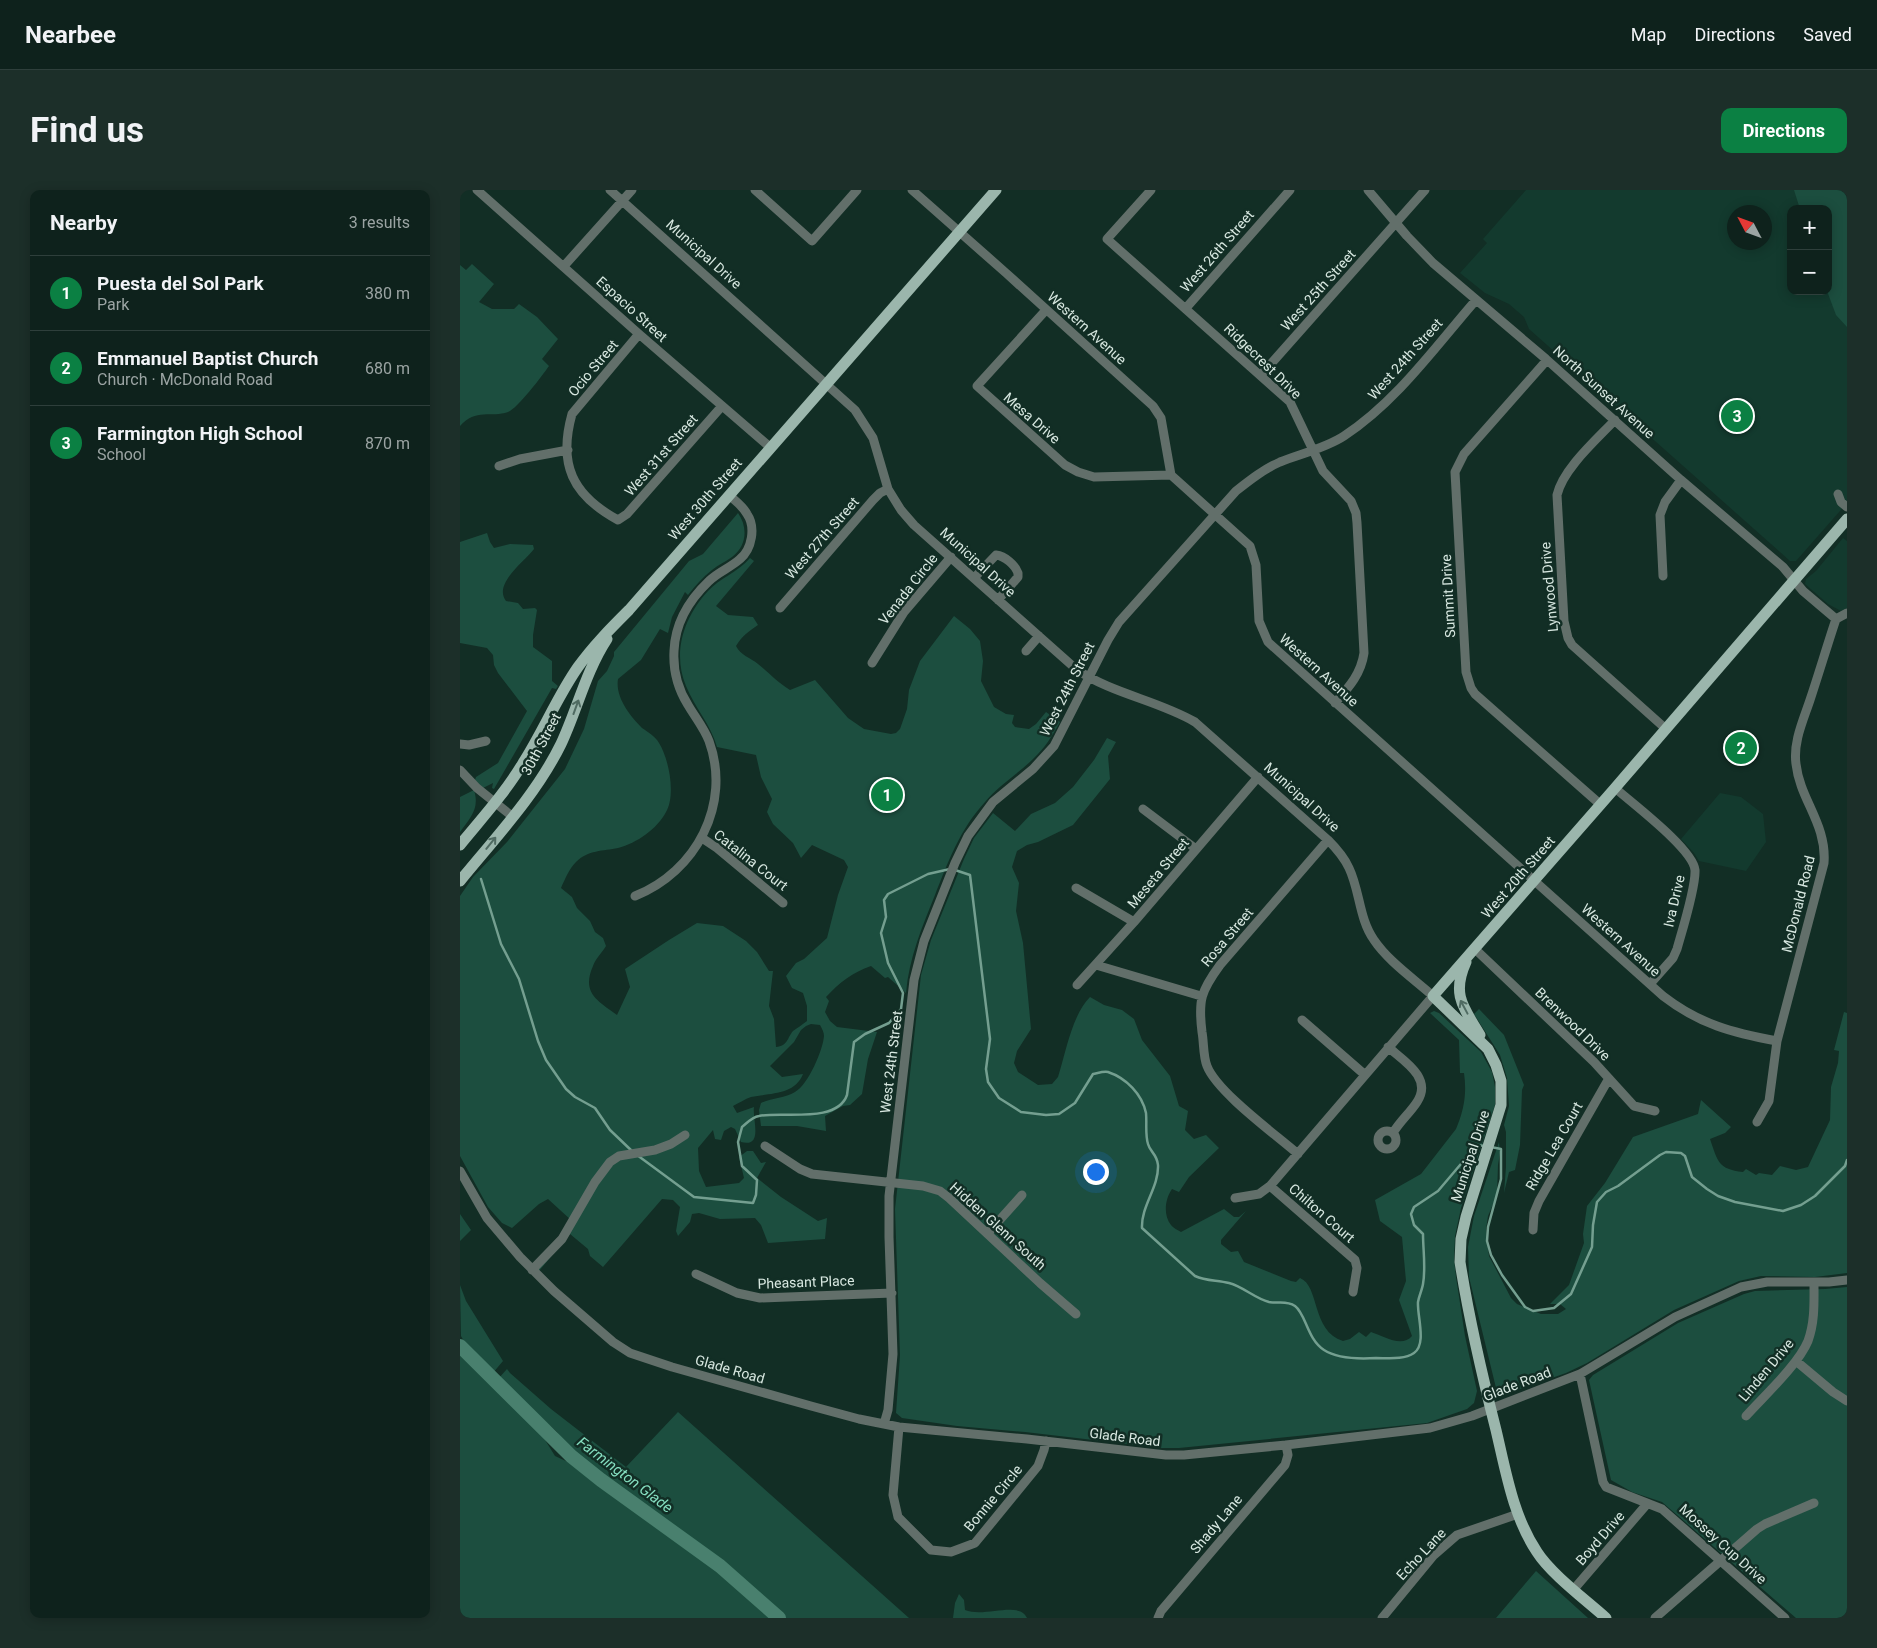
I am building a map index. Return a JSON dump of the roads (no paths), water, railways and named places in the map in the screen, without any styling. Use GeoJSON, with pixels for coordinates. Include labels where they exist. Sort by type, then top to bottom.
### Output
{"type":"FeatureCollection","features":[{"type":"Feature","properties":{"kind":"main road","name":"West 30th Street"},"geometry":{"type":"LineString","coordinates":[[460,845],[524,763],[562,692],[578,667],[996,190]]}},
{"type":"Feature","properties":{"kind":"main road","name":"West 20th Street"},"geometry":{"type":"LineString","coordinates":[[1433,996],[1847,519]]}},
{"type":"Feature","properties":{"kind":"main road","name":"30th Street"},"geometry":{"type":"LineString","coordinates":[[460,881],[531,794],[561,744],[582,690],[605,642],[629,610]]}},
{"type":"Feature","properties":{"kind":"main road"},"geometry":{"type":"LineString","coordinates":[[1473,952],[1464,968],[1459,997],[1488,1049]]}},
{"type":"Feature","properties":{"kind":"main road","name":"Municipal Drive"},"geometry":{"type":"LineString","coordinates":[[1433,996],[1488,1049],[1501,1081],[1501,1105],[1466,1218],[1461,1239],[1460,1262],[1512,1499],[1537,1553],[1548,1566],[1606,1618]]}},
{"type":"Feature","properties":{"kind":"street","name":"Espacio Street"},"geometry":{"type":"LineString","coordinates":[[477,190],[771,448]]}},
{"type":"Feature","properties":{"kind":"street","name":"Municipal Drive"},"geometry":{"type":"LineString","coordinates":[[610,190],[855,410],[866,425],[875,444],[888,489],[907,518],[1039,636],[1090,678],[1180,714],[1206,732],[1328,840],[1341,854],[1349,868],[1366,924],[1374,940],[1386,954],[1433,996]]}},
{"type":"Feature","properties":{"kind":"street"},"geometry":{"type":"LineString","coordinates":[[564,266],[632,190]]}},
{"type":"Feature","properties":{"kind":"street"},"geometry":{"type":"LineString","coordinates":[[755,190],[812,240],[857,190]]}},
{"type":"Feature","properties":{"kind":"street","name":"Western Avenue"},"geometry":{"type":"LineString","coordinates":[[912,190],[1153,406],[1161,418],[1171,475],[1250,546],[1256,565],[1259,621],[1268,642],[1650,984],[1681,1009],[1713,1026],[1777,1041]]}},
{"type":"Feature","properties":{"kind":"street","name":"Ridgecrest Drive"},"geometry":{"type":"LineString","coordinates":[[1150,190],[1107,239],[1290,402],[1323,471],[1351,501],[1356,513],[1363,661],[1357,677],[1335,703]]}},
{"type":"Feature","properties":{"kind":"street","name":"West 26th Street"},"geometry":{"type":"LineString","coordinates":[[1186,308],[1290,190]]}},
{"type":"Feature","properties":{"kind":"street","name":"North Sunset Avenue"},"geometry":{"type":"LineString","coordinates":[[1368,190],[1433,263],[1547,360],[1783,567],[1803,591],[1836,620]]}},
{"type":"Feature","properties":{"kind":"street","name":"West 25th Street"},"geometry":{"type":"LineString","coordinates":[[1261,375],[1425,190]]}},
{"type":"Feature","properties":{"kind":"street","name":"West 24th Street"},"geometry":{"type":"LineString","coordinates":[[884,1424],[888,1410],[894,1354],[889,1238],[890,1183],[914,980],[931,921],[955,862],[972,829],[996,799],[1033,769],[1054,746],[1116,627],[1215,514],[1236,492],[1254,477],[1278,463],[1341,438],[1385,405],[1476,300]]}},
{"type":"Feature","properties":{"kind":"street","name":"Mesa Drive"},"geometry":{"type":"LineString","coordinates":[[1046,310],[977,386],[1065,465],[1078,472],[1094,477],[1171,475]]}},
{"type":"Feature","properties":{"kind":"street","name":"Ocio Street"},"geometry":{"type":"LineString","coordinates":[[618,520],[608,515],[577,487],[571,476],[568,429],[572,414],[639,334]]}},
{"type":"Feature","properties":{"kind":"street","name":"Summit Drive"},"geometry":{"type":"LineString","coordinates":[[1547,360],[1464,454],[1455,472],[1466,672],[1475,694],[1600,805]]}},
{"type":"Feature","properties":{"kind":"street","name":"West 31st Street"},"geometry":{"type":"LineString","coordinates":[[618,520],[627,514],[722,406]]}},
{"type":"Feature","properties":{"kind":"street","name":"Lynwood Drive"},"geometry":{"type":"LineString","coordinates":[[1615,420],[1566,473],[1556,495],[1564,621],[1568,638],[1572,645],[1666,729]]}},
{"type":"Feature","properties":{"kind":"street"},"geometry":{"type":"LineString","coordinates":[[499,466],[520,459],[568,450]]}},
{"type":"Feature","properties":{"kind":"street"},"geometry":{"type":"LineString","coordinates":[[1663,576],[1660,515],[1665,502],[1682,480]]}},
{"type":"Feature","properties":{"kind":"street","name":"West 27th Street"},"geometry":{"type":"LineString","coordinates":[[780,608],[878,495],[888,489]]}},
{"type":"Feature","properties":{"kind":"street"},"geometry":{"type":"LineString","coordinates":[[1838,494],[1841,502],[1847,507]]}},
{"type":"Feature","properties":{"kind":"street"},"geometry":{"type":"LineString","coordinates":[[635,896],[654,887],[675,872],[690,856],[710,821],[716,788],[715,769],[708,740],[679,686],[674,662],[674,644],[681,620],[696,595],[714,576],[743,557],[750,543],[752,527],[748,515],[728,495]]}},
{"type":"Feature","properties":{"kind":"street"},"geometry":{"type":"LineString","coordinates":[[974,578],[996,555],[1003,557],[1015,567],[1018,577],[998,600]]}},
{"type":"Feature","properties":{"kind":"street","name":"Venada Circle"},"geometry":{"type":"LineString","coordinates":[[872,663],[904,612],[951,557]]}},
{"type":"Feature","properties":{"kind":"street"},"geometry":{"type":"LineString","coordinates":[[1836,620],[1847,613]]}},
{"type":"Feature","properties":{"kind":"street","name":"McDonald Road"},"geometry":{"type":"LineString","coordinates":[[1757,1122],[1769,1101],[1777,1041],[1824,863],[1824,841],[1799,779],[1796,763],[1796,745],[1836,620]]}},
{"type":"Feature","properties":{"kind":"street"},"geometry":{"type":"LineString","coordinates":[[1026,651],[1039,636]]}},
{"type":"Feature","properties":{"kind":"street"},"geometry":{"type":"LineString","coordinates":[[460,744],[469,745],[486,741]]}},
{"type":"Feature","properties":{"kind":"street"},"geometry":{"type":"LineString","coordinates":[[460,770],[477,788],[512,817]]}},
{"type":"Feature","properties":{"kind":"street","name":"Meseta Street"},"geometry":{"type":"LineString","coordinates":[[1077,985],[1134,922],[1258,777]]}},
{"type":"Feature","properties":{"kind":"street","name":"Iva Drive"},"geometry":{"type":"LineString","coordinates":[[1615,788],[1685,850],[1694,867],[1694,880],[1677,949],[1673,958],[1650,984]]}},
{"type":"Feature","properties":{"kind":"street"},"geometry":{"type":"LineString","coordinates":[[1143,808],[1196,849]]}},
{"type":"Feature","properties":{"kind":"street","name":"Catalina Court"},"geometry":{"type":"LineString","coordinates":[[702,838],[717,848],[783,903]]}},
{"type":"Feature","properties":{"kind":"street","name":"Rosa Street"},"geometry":{"type":"LineString","coordinates":[[1298,1154],[1226,1092],[1212,1075],[1205,1055],[1201,1020],[1201,996],[1208,981],[1220,965],[1328,840]]}},
{"type":"Feature","properties":{"kind":"street"},"geometry":{"type":"LineString","coordinates":[[1076,888],[1134,922]]}},
{"type":"Feature","properties":{"kind":"street","name":"Brenwood Drive"},"geometry":{"type":"LineString","coordinates":[[1473,952],[1594,1062],[1608,1080],[1634,1106],[1655,1111]]}},
{"type":"Feature","properties":{"kind":"street"},"geometry":{"type":"LineString","coordinates":[[1096,965],[1201,996]]}},
{"type":"Feature","properties":{"kind":"street","name":"West 20th Street"},"geometry":{"type":"LineString","coordinates":[[1267,1188],[1433,996]]}},
{"type":"Feature","properties":{"kind":"street"},"geometry":{"type":"LineString","coordinates":[[1302,1020],[1364,1074]]}},
{"type":"Feature","properties":{"kind":"street"},"geometry":{"type":"LineString","coordinates":[[1388,1047],[1414,1070],[1422,1085],[1421,1096],[1393,1133]]}},
{"type":"Feature","properties":{"kind":"street","name":"Ridge Lea Court"},"geometry":{"type":"LineString","coordinates":[[1533,1230],[1534,1213],[1539,1201],[1608,1080]]}},
{"type":"Feature","properties":{"kind":"street"},"geometry":{"type":"LineString","coordinates":[[532,1270],[562,1239],[595,1182],[610,1162],[620,1156],[655,1150],[671,1144],[684,1135]]}},
{"type":"Feature","properties":{"kind":"street","name":"Hidden Glenn South"},"geometry":{"type":"LineString","coordinates":[[765,1146],[800,1169],[812,1174],[923,1186],[940,1191],[1076,1314]]}},
{"type":"Feature","properties":{"kind":"street","name":"Glade Road"},"geometry":{"type":"LineString","coordinates":[[460,1171],[488,1218],[532,1270],[613,1342],[630,1353],[672,1367],[829,1411],[898,1427],[1166,1455],[1286,1445],[1430,1428],[1491,1408],[1580,1374],[1675,1318],[1741,1287],[1767,1282],[1814,1283],[1847,1280]]}},
{"type":"Feature","properties":{"kind":"street"},"geometry":{"type":"LineString","coordinates":[[1235,1198],[1250,1197],[1267,1188]]}},
{"type":"Feature","properties":{"kind":"street","name":"Chilton Court"},"geometry":{"type":"LineString","coordinates":[[1267,1188],[1355,1260],[1358,1268],[1353,1292]]}},
{"type":"Feature","properties":{"kind":"street"},"geometry":{"type":"LineString","coordinates":[[988,1233],[1022,1195]]}},
{"type":"Feature","properties":{"kind":"street","name":"Pheasant Place"},"geometry":{"type":"LineString","coordinates":[[696,1274],[737,1293],[760,1298],[892,1293]]}},
{"type":"Feature","properties":{"kind":"street","name":"Linden Drive"},"geometry":{"type":"LineString","coordinates":[[1746,1416],[1796,1361],[1808,1341],[1813,1318],[1814,1283]]}},
{"type":"Feature","properties":{"kind":"street"},"geometry":{"type":"LineString","coordinates":[[1796,1361],[1833,1392],[1847,1401]]}},
{"type":"Feature","properties":{"kind":"street","name":"Mossey Cup Drive"},"geometry":{"type":"LineString","coordinates":[[1580,1374],[1603,1482],[1606,1488],[1662,1509],[1785,1618]]}},
{"type":"Feature","properties":{"kind":"street","name":"Bonnie Circle"},"geometry":{"type":"LineString","coordinates":[[898,1427],[893,1494],[898,1517],[931,1550],[951,1552],[975,1543],[1038,1466],[1046,1441]]}},
{"type":"Feature","properties":{"kind":"street","name":"Shady Lane"},"geometry":{"type":"LineString","coordinates":[[1158,1618],[1161,1611],[1285,1465],[1288,1455],[1286,1445]]}},
{"type":"Feature","properties":{"kind":"street"},"geometry":{"type":"LineString","coordinates":[[1655,1618],[1719,1561],[1765,1524],[1814,1503]]}},
{"type":"Feature","properties":{"kind":"street","name":"Boyd Drive"},"geometry":{"type":"LineString","coordinates":[[1574,1589],[1647,1504]]}},
{"type":"Feature","properties":{"kind":"street","name":"Echo Lane"},"geometry":{"type":"LineString","coordinates":[[1382,1618],[1434,1556],[1457,1536],[1518,1514]]}},
{"type":"Feature","properties":{"kind":"waterway"},"geometry":{"type":"LineString","coordinates":[[637,1155],[694,1197],[753,1203],[756,1195],[757,1180],[742,1166],[738,1142],[742,1127],[759,1116],[821,1113],[832,1110],[841,1104],[847,1095],[854,1042],[865,1034],[889,1023],[901,1009],[903,993],[888,963],[881,933],[886,917],[884,900],[888,894],[928,874],[950,869]]}},
{"type":"Feature","properties":{"kind":"waterway"},"geometry":{"type":"LineString","coordinates":[[955,870],[970,875],[990,1039],[986,1069],[988,1082],[999,1098],[1021,1112],[1046,1115],[1059,1114],[1075,1103],[1093,1074],[1108,1072],[1121,1078],[1137,1093],[1144,1106],[1147,1140],[1158,1165],[1156,1181],[1144,1212],[1142,1228],[1195,1276],[1234,1285],[1269,1302],[1292,1304],[1295,1306],[1302,1315],[1314,1340],[1324,1350],[1349,1358],[1396,1358],[1406,1357],[1418,1349],[1421,1337],[1418,1302],[1423,1286],[1424,1272],[1423,1234],[1414,1225],[1411,1214],[1414,1207],[1438,1191],[1477,1145],[1485,1146]]}},
{"type":"Feature","properties":{"kind":"waterway"},"geometry":{"type":"LineString","coordinates":[[481,879],[501,944],[519,979],[538,1041],[546,1060],[566,1089],[575,1097],[595,1108],[610,1130],[633,1152]]}},
{"type":"Feature","properties":{"kind":"waterway"},"geometry":{"type":"LineString","coordinates":[[1491,1147],[1501,1149],[1501,1179],[1488,1227],[1487,1241],[1491,1255],[1502,1275],[1525,1307],[1533,1311],[1554,1308],[1571,1294],[1592,1247],[1597,1202],[1606,1192],[1618,1186],[1666,1152],[1681,1153],[1685,1156],[1692,1177],[1718,1196],[1735,1202],[1783,1211],[1801,1205],[1815,1196],[1845,1166],[1847,1160]]}},
{"type":"Feature","properties":{"kind":"waterway","name":"Farmington Glade"},"geometry":{"type":"LineString","coordinates":[[460,1346],[571,1456],[720,1566],[779,1618]]}},
{"type":"Feature","properties":{"kind":"place","name":"Farmington High School"},"geometry":{"type":"Point","coordinates":[1737,416]}},
{"type":"Feature","properties":{"kind":"place","name":"Emmanuel Baptist Church"},"geometry":{"type":"Point","coordinates":[1741,748]}},
{"type":"Feature","properties":{"kind":"place","name":"Puesta del Sol Park"},"geometry":{"type":"Point","coordinates":[887,795]}}]}
